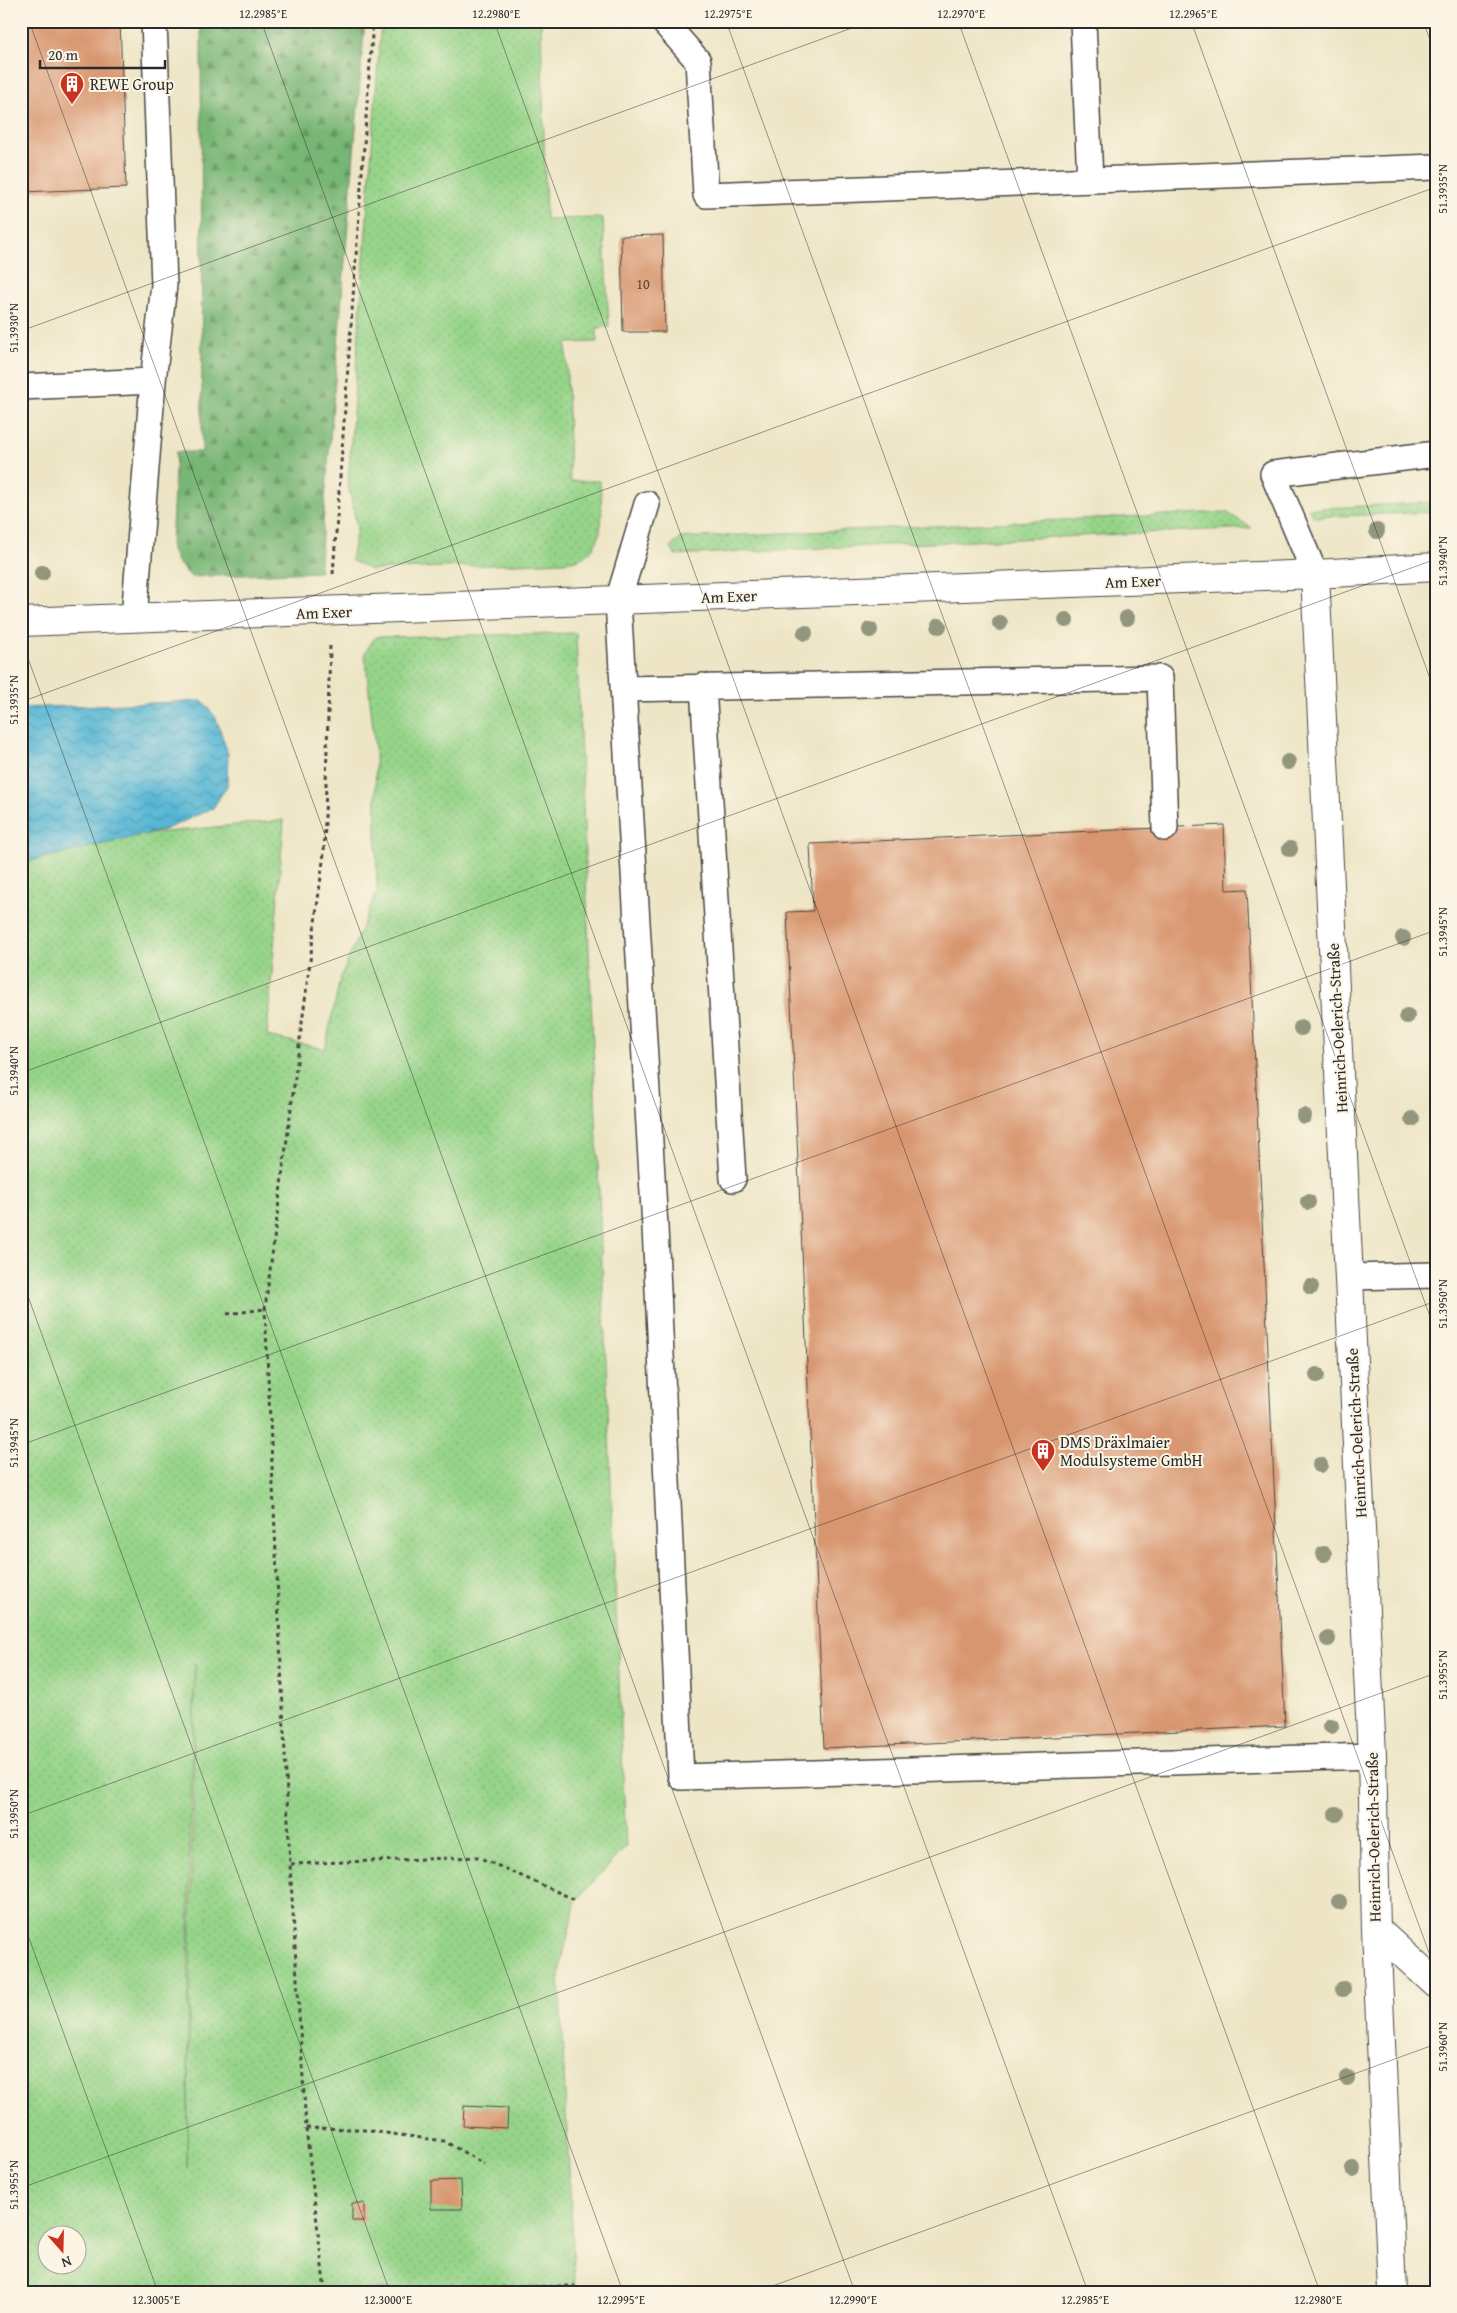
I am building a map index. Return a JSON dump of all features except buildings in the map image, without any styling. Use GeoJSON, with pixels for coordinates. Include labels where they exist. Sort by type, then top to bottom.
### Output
{"type":"FeatureCollection","features":[{"type":"Feature","properties":{"kind":"street","name":"Am Exer"},"geometry":{"type":"LineString","coordinates":[[21,622],[1315,574],[1436,567]]}},
{"type":"Feature","properties":{"kind":"street","name":"Heinrich-Oelerich-Straße"},"geometry":{"type":"LineString","coordinates":[[1315,574],[1372,1756],[1376,1929],[1392,2292]]}},
{"type":"Feature","properties":{"kind":"street"},"geometry":{"type":"LineString","coordinates":[[1376,1929],[1436,1984]]}},
{"type":"Feature","properties":{"kind":"lane"},"geometry":{"type":"LineString","coordinates":[[134,618],[153,381],[164,285],[154,21]]}},
{"type":"Feature","properties":{"kind":"lane"},"geometry":{"type":"LineString","coordinates":[[663,21],[698,61],[706,195],[1436,167]]}},
{"type":"Feature","properties":{"kind":"lane"},"geometry":{"type":"LineString","coordinates":[[1083,21],[1090,180]]}},
{"type":"Feature","properties":{"kind":"lane"},"geometry":{"type":"LineString","coordinates":[[21,386],[153,381]]}},
{"type":"Feature","properties":{"kind":"lane"},"geometry":{"type":"LineString","coordinates":[[1315,574],[1274,474],[1436,454]]}},
{"type":"Feature","properties":{"kind":"lane"},"geometry":{"type":"LineString","coordinates":[[647,504],[618,601],[655,1217],[681,1777],[1372,1756]]}},
{"type":"Feature","properties":{"kind":"lane"},"geometry":{"type":"LineString","coordinates":[[623,689],[1160,678],[1165,828]]}},
{"type":"Feature","properties":{"kind":"lane"},"geometry":{"type":"LineString","coordinates":[[703,686],[733,1179]]}},
{"type":"Feature","properties":{"kind":"lane"},"geometry":{"type":"LineString","coordinates":[[1349,1277],[1436,1275]]}},
{"type":"Feature","properties":{"kind":"path"},"geometry":{"type":"LineString","coordinates":[[373,21],[331,612],[324,853],[265,1309],[290,1864],[306,2128],[325,2291],[575,2286]]}},
{"type":"Feature","properties":{"kind":"path"},"geometry":{"type":"LineString","coordinates":[[228,1314],[265,1309]]}},
{"type":"Feature","properties":{"kind":"path"},"geometry":{"type":"LineString","coordinates":[[290,1864],[478,1857],[576,1900]]}},
{"type":"Feature","properties":{"kind":"path"},"geometry":{"type":"LineString","coordinates":[[306,2128],[356,2129],[444,2141],[484,2164]]}},
{"type":"Feature","properties":{"kind":"green space"},"geometry":{"type":"Polygon","coordinates":[[[201,21],[365,21],[319,572],[191,577],[177,562],[171,547],[176,452],[202,452],[201,21]]]}},
{"type":"Feature","properties":{"kind":"green space"},"geometry":{"type":"Polygon","coordinates":[[[381,21],[541,21],[546,219],[603,218],[609,327],[597,328],[597,342],[566,343],[570,481],[600,481],[602,511],[600,532],[596,542],[591,550],[579,559],[564,562],[371,570],[351,560],[357,528],[348,483],[381,21]]]}},
{"type":"Feature","properties":{"kind":"green space"},"geometry":{"type":"Polygon","coordinates":[[[1436,502],[1436,512],[1314,517],[1308,509],[1436,502]]]}},
{"type":"Feature","properties":{"kind":"green space"},"geometry":{"type":"Polygon","coordinates":[[[1226,512],[1252,528],[675,555],[671,547],[680,538],[1226,512]]]}},
{"type":"Feature","properties":{"kind":"green space"},"geometry":{"type":"Polygon","coordinates":[[[576,633],[626,1847],[576,1900],[559,1974],[575,2286],[320,2292],[21,2292],[21,847],[284,820],[267,1036],[325,1049],[340,979],[377,891],[375,749],[365,653],[375,637],[576,633]],[[195,1664],[190,1826],[187,2168],[195,1664]]]}},
{"type":"Feature","properties":{"kind":"green space"},"geometry":{"type":"Polygon","coordinates":[[[575,2286],[575,2292],[320,2292],[325,2291],[575,2286]]]}},
{"type":"Feature","properties":{"kind":"water"},"geometry":{"type":"Polygon","coordinates":[[[203,701],[216,718],[228,754],[227,786],[213,808],[164,830],[21,863],[21,708],[203,701]]]}},
{"type":"Feature","properties":{"kind":"place","name":"REWE Group"},"geometry":{"type":"Point","coordinates":[72,105]}},
{"type":"Feature","properties":{"kind":"place","name":"DMS Dräxlmaier Modulsysteme GmbH"},"geometry":{"type":"Point","coordinates":[1043,1472]}}]}
